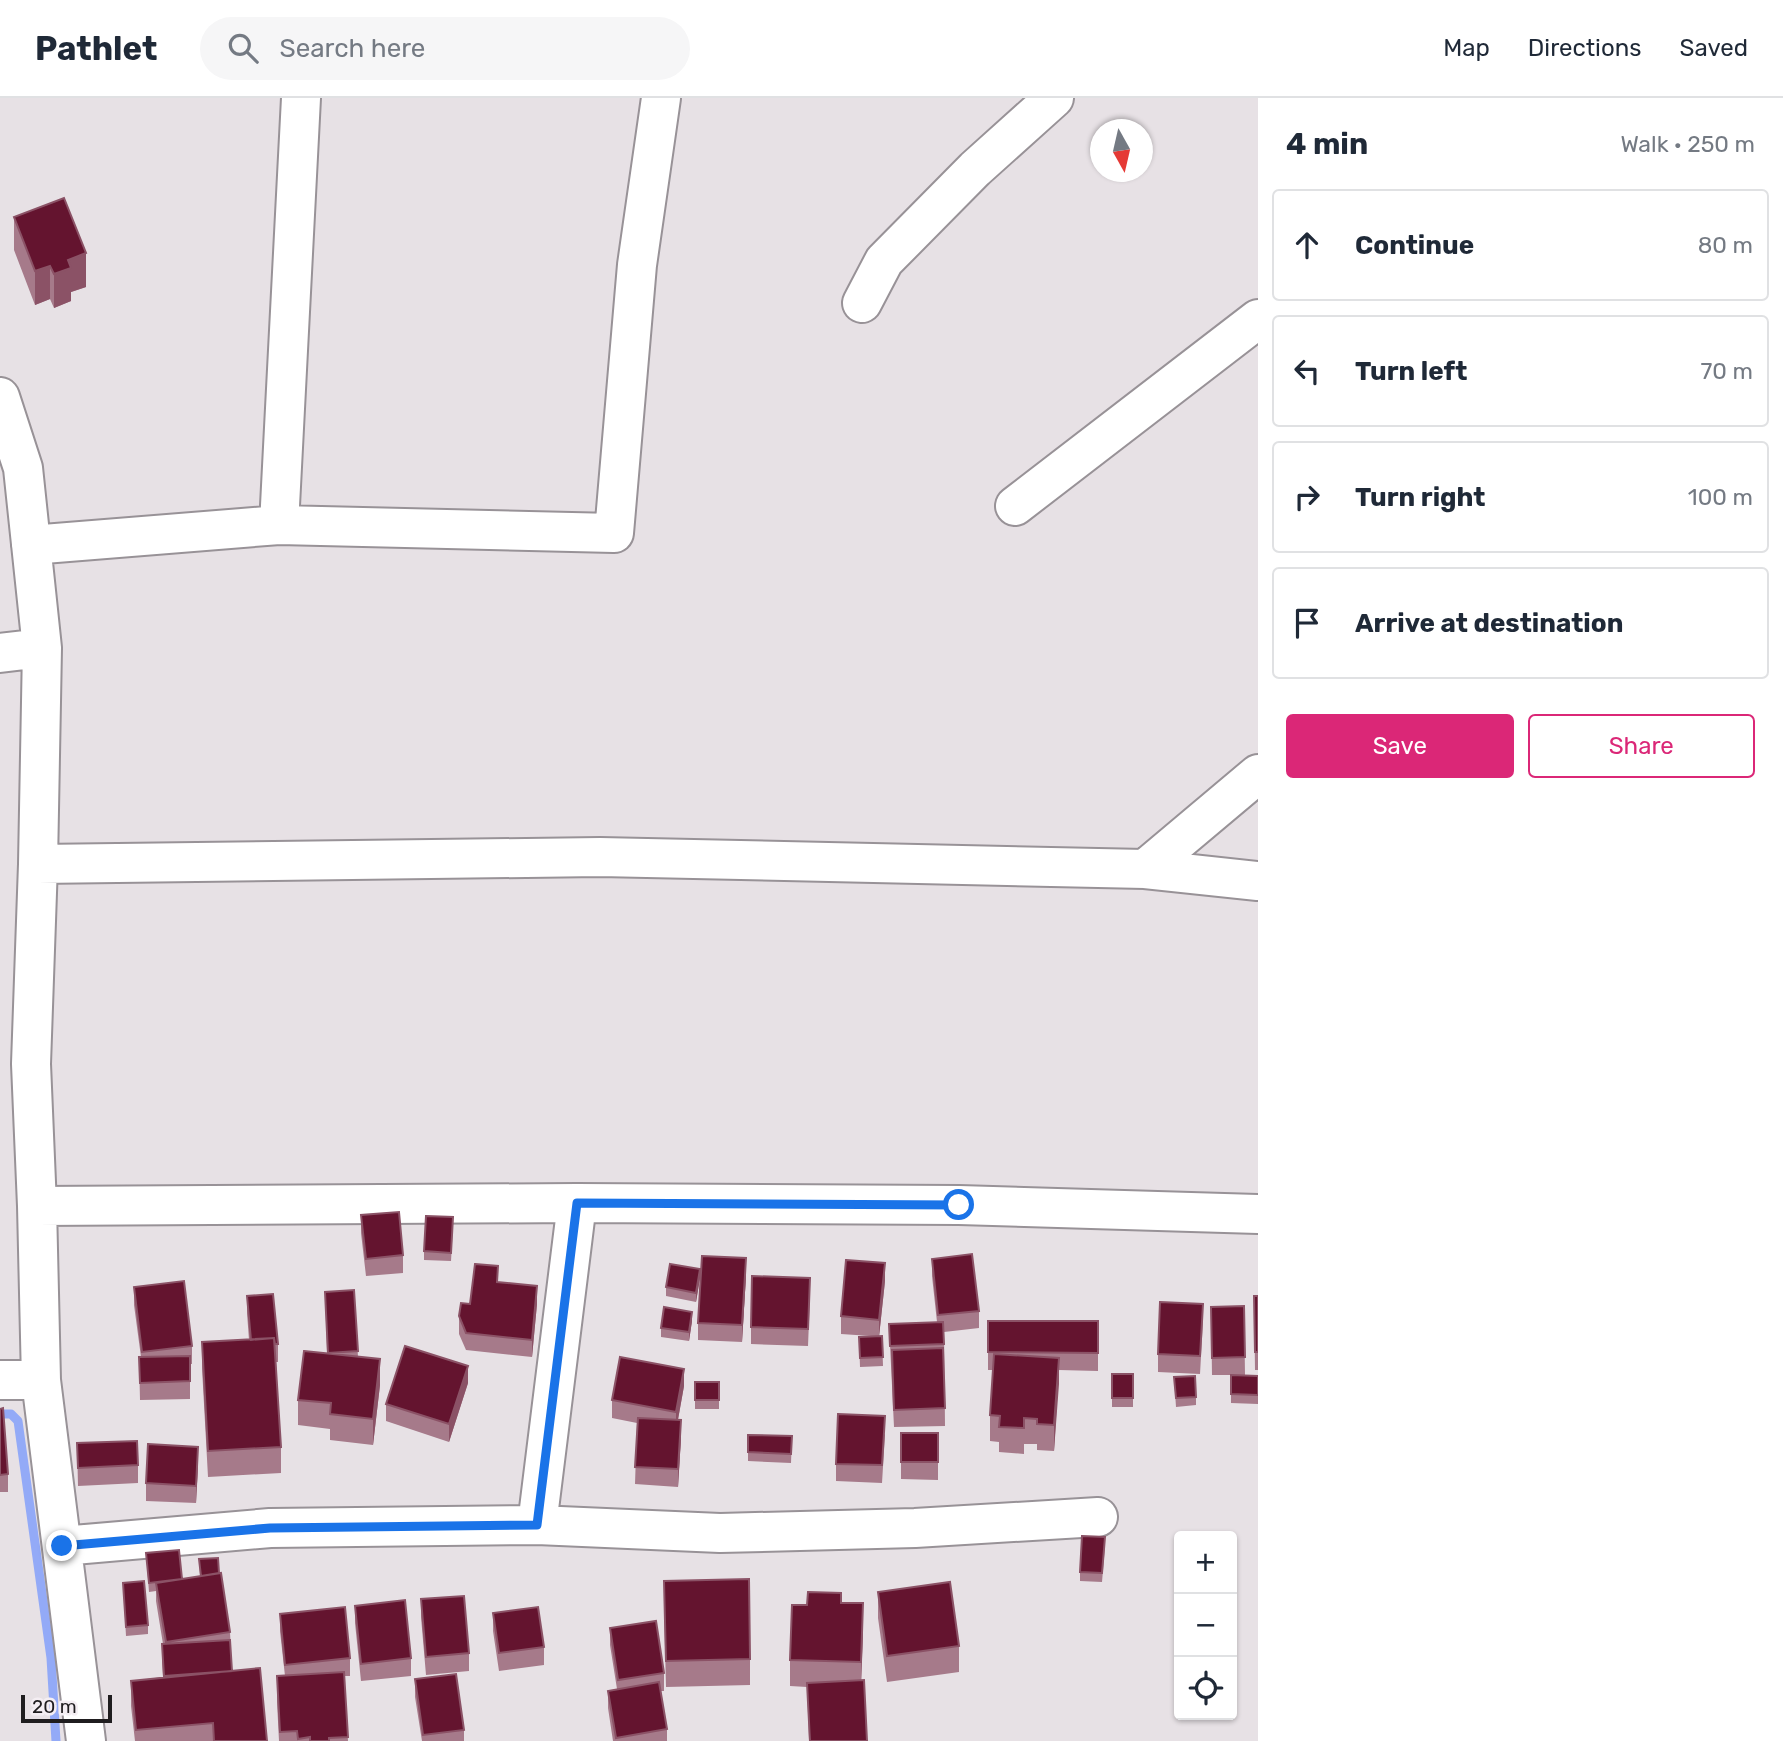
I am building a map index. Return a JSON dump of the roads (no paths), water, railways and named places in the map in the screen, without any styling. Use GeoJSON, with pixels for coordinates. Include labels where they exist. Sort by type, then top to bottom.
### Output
{"type":"FeatureCollection","features":[{"type":"Feature","properties":{"kind":"street"},"geometry":{"type":"LineString","coordinates":[[279,525],[301,98]]}},
{"type":"Feature","properties":{"kind":"street"},"geometry":{"type":"LineString","coordinates":[[31,545],[279,525],[614,533],[637,265],[660,98]]}},
{"type":"Feature","properties":{"kind":"street"},"geometry":{"type":"LineString","coordinates":[[862,303],[884,261],[975,169],[1054,98]]}},
{"type":"Feature","properties":{"kind":"street"},"geometry":{"type":"LineString","coordinates":[[1014,506],[1258,319]]}},
{"type":"Feature","properties":{"kind":"street"},"geometry":{"type":"LineString","coordinates":[[0,397],[23,468],[42,648],[38,864],[15,1063],[37,1206],[41,1380],[86,1741]]}},
{"type":"Feature","properties":{"kind":"street"},"geometry":{"type":"LineString","coordinates":[[0,653],[42,648]]}},
{"type":"Feature","properties":{"kind":"street"},"geometry":{"type":"LineString","coordinates":[[1145,869],[1258,774]]}},
{"type":"Feature","properties":{"kind":"street"},"geometry":{"type":"LineString","coordinates":[[38,864],[600,857],[1145,869],[1258,881]]}},
{"type":"Feature","properties":{"kind":"street"},"geometry":{"type":"LineString","coordinates":[[37,1206],[577,1203],[959,1205],[1258,1214]]}},
{"type":"Feature","properties":{"kind":"street"},"geometry":{"type":"LineString","coordinates":[[537,1525],[577,1203]]}},
{"type":"Feature","properties":{"kind":"street"},"geometry":{"type":"LineString","coordinates":[[0,1380],[41,1380]]}},
{"type":"Feature","properties":{"kind":"street"},"geometry":{"type":"LineString","coordinates":[[62,1546],[270,1528],[537,1525],[720,1533],[915,1528],[1098,1517]]}},
{"type":"Feature","properties":{"kind":"waterway"},"geometry":{"type":"LineString","coordinates":[[0,1414],[11,1414],[18,1421],[51,1658],[56,1741]]}}]}
